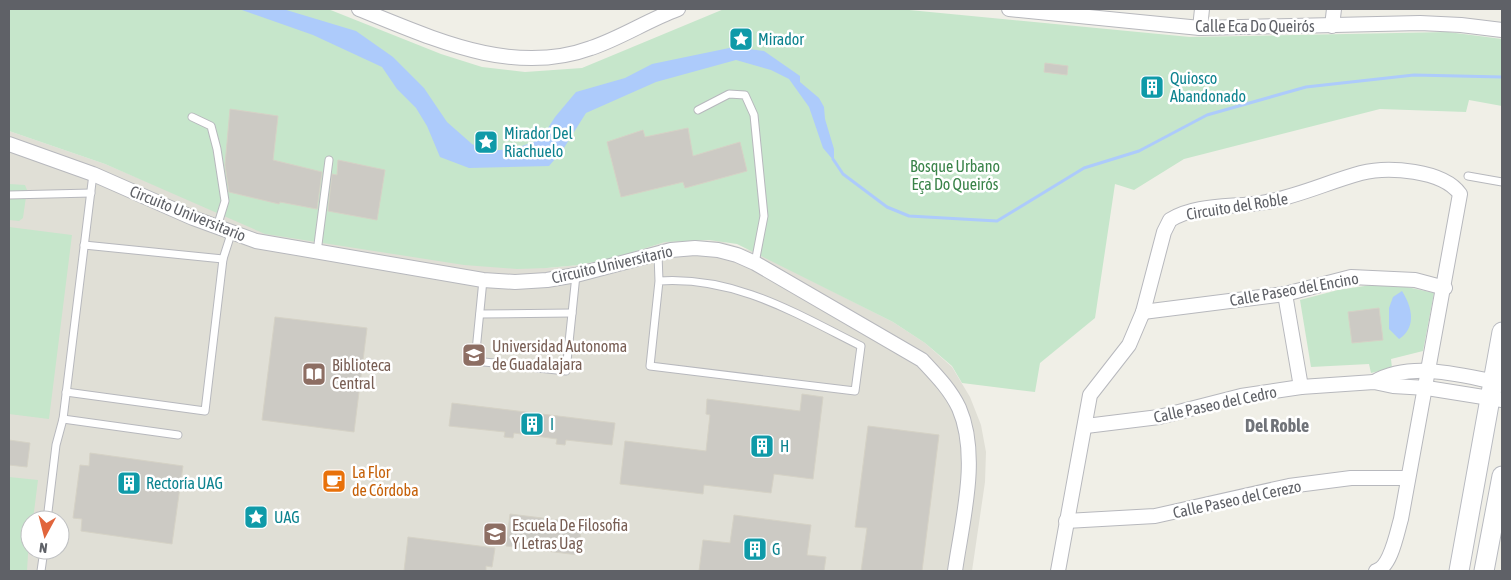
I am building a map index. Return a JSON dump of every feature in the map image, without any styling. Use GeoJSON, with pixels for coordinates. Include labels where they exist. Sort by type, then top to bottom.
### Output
{"type":"FeatureCollection","features":[{"type":"Feature","properties":{"kind":"main road"},"geometry":{"type":"LineString","coordinates":[[1459,571],[1497,391],[1502,332]]}},
{"type":"Feature","properties":{"kind":"main road"},"geometry":{"type":"LineString","coordinates":[[1484,571],[1502,476]]}},
{"type":"Feature","properties":{"kind":"street"},"geometry":{"type":"LineString","coordinates":[[360,9],[447,45],[486,54],[521,57],[568,54],[590,48],[678,9]]}},
{"type":"Feature","properties":{"kind":"street","name":"Calle Eca Do Queirós"},"geometry":{"type":"LineString","coordinates":[[1009,9],[1200,28],[1440,24],[1502,30]]}},
{"type":"Feature","properties":{"kind":"street"},"geometry":{"type":"LineString","coordinates":[[1200,28],[1202,9]]}},
{"type":"Feature","properties":{"kind":"street"},"geometry":{"type":"LineString","coordinates":[[1332,26],[1334,9]]}},
{"type":"Feature","properties":{"kind":"street","name":"Circuito Universitario"},"geometry":{"type":"LineString","coordinates":[[9,144],[93,174],[231,234],[256,241],[483,280],[516,282],[576,275],[671,250],[696,248],[737,255],[755,263],[922,360],[944,383],[959,408],[967,435],[970,463],[955,571]]}},
{"type":"Feature","properties":{"kind":"street","name":"Circuito del Roble"},"geometry":{"type":"LineString","coordinates":[[1058,571],[1066,521],[1086,426],[1090,395],[1130,345],[1143,312],[1164,232],[1170,220],[1190,211],[1264,203],[1296,196],[1362,173],[1410,172],[1446,181],[1455,186],[1460,194],[1401,518],[1389,558],[1381,570],[1376,571]]}},
{"type":"Feature","properties":{"kind":"street","name":"Calle Paseo del Encino"},"geometry":{"type":"LineString","coordinates":[[1143,312],[1285,294],[1327,282],[1357,277],[1408,279],[1444,288]]}},
{"type":"Feature","properties":{"kind":"street"},"geometry":{"type":"LineString","coordinates":[[1285,294],[1301,388]]}},
{"type":"Feature","properties":{"kind":"street"},"geometry":{"type":"LineString","coordinates":[[1427,370],[1497,391]]}},
{"type":"Feature","properties":{"kind":"street","name":"Calle Paseo del Cedro"},"geometry":{"type":"LineString","coordinates":[[1374,382],[1385,376],[1427,370]]}},
{"type":"Feature","properties":{"kind":"street","name":"Calle Paseo del Cedro"},"geometry":{"type":"LineString","coordinates":[[1086,426],[1159,417],[1241,396],[1301,388],[1374,382],[1393,386],[1425,388]]}},
{"type":"Feature","properties":{"kind":"street"},"geometry":{"type":"LineString","coordinates":[[1425,388],[1497,391]]}},
{"type":"Feature","properties":{"kind":"street","name":"Calle Paseo del Cerezo"},"geometry":{"type":"LineString","coordinates":[[1066,521],[1155,516],[1289,486],[1351,478],[1407,478]]}},
{"type":"Feature","properties":{"kind":"lane"},"geometry":{"type":"LineString","coordinates":[[698,110],[729,94],[745,95],[754,115],[764,216],[755,263]]}},
{"type":"Feature","properties":{"kind":"lane"},"geometry":{"type":"LineString","coordinates":[[192,117],[211,126],[217,149],[225,201],[217,228]]}},
{"type":"Feature","properties":{"kind":"lane"},"geometry":{"type":"LineString","coordinates":[[317,252],[329,160]]}},
{"type":"Feature","properties":{"kind":"lane"},"geometry":{"type":"LineString","coordinates":[[48,510],[56,445],[63,419],[93,174]]}},
{"type":"Feature","properties":{"kind":"lane"},"geometry":{"type":"LineString","coordinates":[[1468,176],[1502,182]]}},
{"type":"Feature","properties":{"kind":"lane"},"geometry":{"type":"LineString","coordinates":[[9,195],[91,193]]}},
{"type":"Feature","properties":{"kind":"lane"},"geometry":{"type":"LineString","coordinates":[[66,392],[205,411],[223,259],[231,234]]}},
{"type":"Feature","properties":{"kind":"lane"},"geometry":{"type":"LineString","coordinates":[[84,245],[223,259]]}},
{"type":"Feature","properties":{"kind":"lane"},"geometry":{"type":"LineString","coordinates":[[658,254],[659,281],[650,366],[855,390],[861,346],[868,327]]}},
{"type":"Feature","properties":{"kind":"lane"},"geometry":{"type":"LineString","coordinates":[[483,280],[475,362],[566,371],[576,275]]}},
{"type":"Feature","properties":{"kind":"lane"},"geometry":{"type":"LineString","coordinates":[[659,281],[687,279],[748,292],[861,346]]}},
{"type":"Feature","properties":{"kind":"lane"},"geometry":{"type":"LineString","coordinates":[[480,314],[572,313]]}},
{"type":"Feature","properties":{"kind":"lane"},"geometry":{"type":"LineString","coordinates":[[63,419],[178,435]]}},
{"type":"Feature","properties":{"kind":"shaded area","name":"Universidad Autonoma de Guadalajara"},"geometry":{"type":"Polygon","coordinates":[[[9,131],[105,164],[223,214],[547,268],[579,265],[618,257],[665,242],[691,240],[720,241],[755,252],[893,322],[925,343],[952,367],[970,397],[981,425],[986,452],[985,482],[972,571],[9,571],[9,131]]]}},
{"type":"Feature","properties":{"kind":"green space","name":"Bosque Urbano Eça Do Queirós"},"geometry":{"type":"Polygon","coordinates":[[[9,9],[328,9],[441,54],[482,67],[525,72],[582,68],[724,9],[899,9],[1190,37],[1448,32],[1502,39],[1502,106],[1469,100],[1466,112],[1380,109],[1184,159],[1134,190],[1115,184],[1095,318],[1040,363],[1035,392],[962,383],[952,366],[925,343],[893,322],[737,244],[709,240],[665,242],[618,257],[579,265],[517,269],[464,265],[265,234],[105,164],[9,131],[9,9]]]}},
{"type":"Feature","properties":{"kind":"green space"},"geometry":{"type":"Polygon","coordinates":[[[9,184],[25,185],[27,190],[23,218],[19,221],[9,220],[9,184]]]}},
{"type":"Feature","properties":{"kind":"green space"},"geometry":{"type":"Polygon","coordinates":[[[9,227],[72,235],[49,419],[9,414],[9,227]]]}},
{"type":"Feature","properties":{"kind":"green space"},"geometry":{"type":"Polygon","coordinates":[[[1378,284],[1398,285],[1434,293],[1423,351],[1391,359],[1392,368],[1371,373],[1369,364],[1311,367],[1300,300],[1338,290],[1378,284]]]}},
{"type":"Feature","properties":{"kind":"green space"},"geometry":{"type":"Polygon","coordinates":[[[9,477],[38,480],[34,510],[20,510],[20,560],[28,560],[27,571],[9,571],[9,477]]]}},
{"type":"Feature","properties":{"kind":"water"},"geometry":{"type":"Polygon","coordinates":[[[239,9],[283,9],[356,31],[393,57],[424,88],[447,122],[472,144],[486,151],[514,149],[541,139],[555,117],[576,92],[625,78],[652,64],[734,47],[764,51],[800,76],[800,82],[819,98],[824,107],[825,119],[834,149],[834,161],[823,148],[809,107],[789,79],[771,70],[736,60],[656,82],[586,113],[562,151],[549,166],[469,168],[440,157],[427,126],[416,108],[397,89],[382,67],[313,35],[239,9]]]}},
{"type":"Feature","properties":{"kind":"water"},"geometry":{"type":"Polygon","coordinates":[[[1402,291],[1411,316],[1408,329],[1399,339],[1389,329],[1389,308],[1393,297],[1402,291]]]}},
{"type":"Feature","properties":{"kind":"building"},"geometry":{"type":"Polygon","coordinates":[[[1045,63],[1068,66],[1067,75],[1044,72],[1045,63]]]}},
{"type":"Feature","properties":{"kind":"building","name":"Quiosco Abandonado"},"geometry":{"type":"Polygon","coordinates":[[[1148,78],[1156,78],[1162,84],[1162,92],[1156,98],[1148,98],[1142,92],[1142,84],[1148,78]]]}},
{"type":"Feature","properties":{"kind":"building"},"geometry":{"type":"Polygon","coordinates":[[[230,109],[278,116],[273,160],[322,172],[317,209],[280,202],[279,204],[229,192],[225,165],[230,109]]]}},
{"type":"Feature","properties":{"kind":"building"},"geometry":{"type":"Polygon","coordinates":[[[688,128],[693,156],[740,142],[747,171],[685,188],[683,182],[621,197],[607,142],[643,130],[645,137],[688,128]]]}},
{"type":"Feature","properties":{"kind":"building"},"geometry":{"type":"Polygon","coordinates":[[[338,160],[385,170],[377,220],[328,211],[332,174],[337,175],[338,160]]]}},
{"type":"Feature","properties":{"kind":"building"},"geometry":{"type":"Polygon","coordinates":[[[1379,308],[1383,340],[1352,343],[1348,312],[1379,308]]]}},
{"type":"Feature","properties":{"kind":"building","name":"Biblioteca Central"},"geometry":{"type":"Polygon","coordinates":[[[275,317],[367,328],[354,432],[262,420],[275,317]]]}},
{"type":"Feature","properties":{"kind":"building","name":"H"},"geometry":{"type":"Polygon","coordinates":[[[802,394],[823,397],[813,479],[774,474],[771,493],[704,485],[703,494],[620,484],[625,441],[706,451],[710,415],[706,414],[707,399],[800,411],[802,394]]]}},
{"type":"Feature","properties":{"kind":"building","name":"I"},"geometry":{"type":"Polygon","coordinates":[[[452,403],[615,423],[612,445],[566,440],[565,445],[556,444],[557,439],[514,433],[513,438],[504,437],[505,432],[449,426],[452,403]]]}},
{"type":"Feature","properties":{"kind":"building"},"geometry":{"type":"Polygon","coordinates":[[[868,426],[939,435],[922,571],[861,571],[867,528],[855,527],[868,426]]]}},
{"type":"Feature","properties":{"kind":"building"},"geometry":{"type":"Polygon","coordinates":[[[9,440],[30,443],[27,467],[9,465],[9,440]]]}},
{"type":"Feature","properties":{"kind":"building","name":"Rectoría UAG"},"geometry":{"type":"Polygon","coordinates":[[[90,453],[183,466],[172,544],[81,531],[82,519],[73,518],[80,465],[89,466],[90,453]]]}},
{"type":"Feature","properties":{"kind":"building"},"geometry":{"type":"Polygon","coordinates":[[[510,514],[582,523],[578,555],[506,546],[510,514]]]}},
{"type":"Feature","properties":{"kind":"building","name":"G"},"geometry":{"type":"Polygon","coordinates":[[[734,515],[811,525],[807,555],[826,557],[824,571],[699,571],[703,540],[730,543],[734,515]]]}},
{"type":"Feature","properties":{"kind":"building"},"geometry":{"type":"Polygon","coordinates":[[[408,537],[495,548],[492,567],[486,566],[486,571],[404,571],[408,537]]]}},
{"type":"Feature","properties":{"kind":"waterway"},"geometry":{"type":"LineString","coordinates":[[833,159],[843,174],[887,207],[909,216],[997,221],[1084,168],[1139,151],[1207,115],[1306,87],[1414,75],[1502,77]]}},
{"type":"Feature","properties":{"kind":"place","name":"Mirador"},"geometry":{"type":"Point","coordinates":[741,39]}},
{"type":"Feature","properties":{"kind":"place","name":"Quiosco Abandonado"},"geometry":{"type":"Point","coordinates":[1152,87]}},
{"type":"Feature","properties":{"kind":"place","name":"Mirador Del Riachuelo"},"geometry":{"type":"Point","coordinates":[486,142]}},
{"type":"Feature","properties":{"kind":"place","name":"Universidad Autonoma de Guadalajara"},"geometry":{"type":"Point","coordinates":[474,355]}},
{"type":"Feature","properties":{"kind":"place","name":"Biblioteca Central"},"geometry":{"type":"Point","coordinates":[314,374]}},
{"type":"Feature","properties":{"kind":"place","name":"I"},"geometry":{"type":"Point","coordinates":[532,424]}},
{"type":"Feature","properties":{"kind":"place","name":"H"},"geometry":{"type":"Point","coordinates":[762,446]}},
{"type":"Feature","properties":{"kind":"place","name":"La Flor de Córdoba"},"geometry":{"type":"Point","coordinates":[334,481]}},
{"type":"Feature","properties":{"kind":"place","name":"Rectoría UAG"},"geometry":{"type":"Point","coordinates":[129,483]}},
{"type":"Feature","properties":{"kind":"place","name":"UAG"},"geometry":{"type":"Point","coordinates":[256,517]}},
{"type":"Feature","properties":{"kind":"place","name":"Escuela De Filosofia Y Letras Uag"},"geometry":{"type":"Point","coordinates":[495,534]}},
{"type":"Feature","properties":{"kind":"place","name":"G"},"geometry":{"type":"Point","coordinates":[755,549]}},
{"type":"Feature","properties":{"kind":"district","name":"Del Roble"},"geometry":{"type":"Point","coordinates":[1277,425]}}]}
